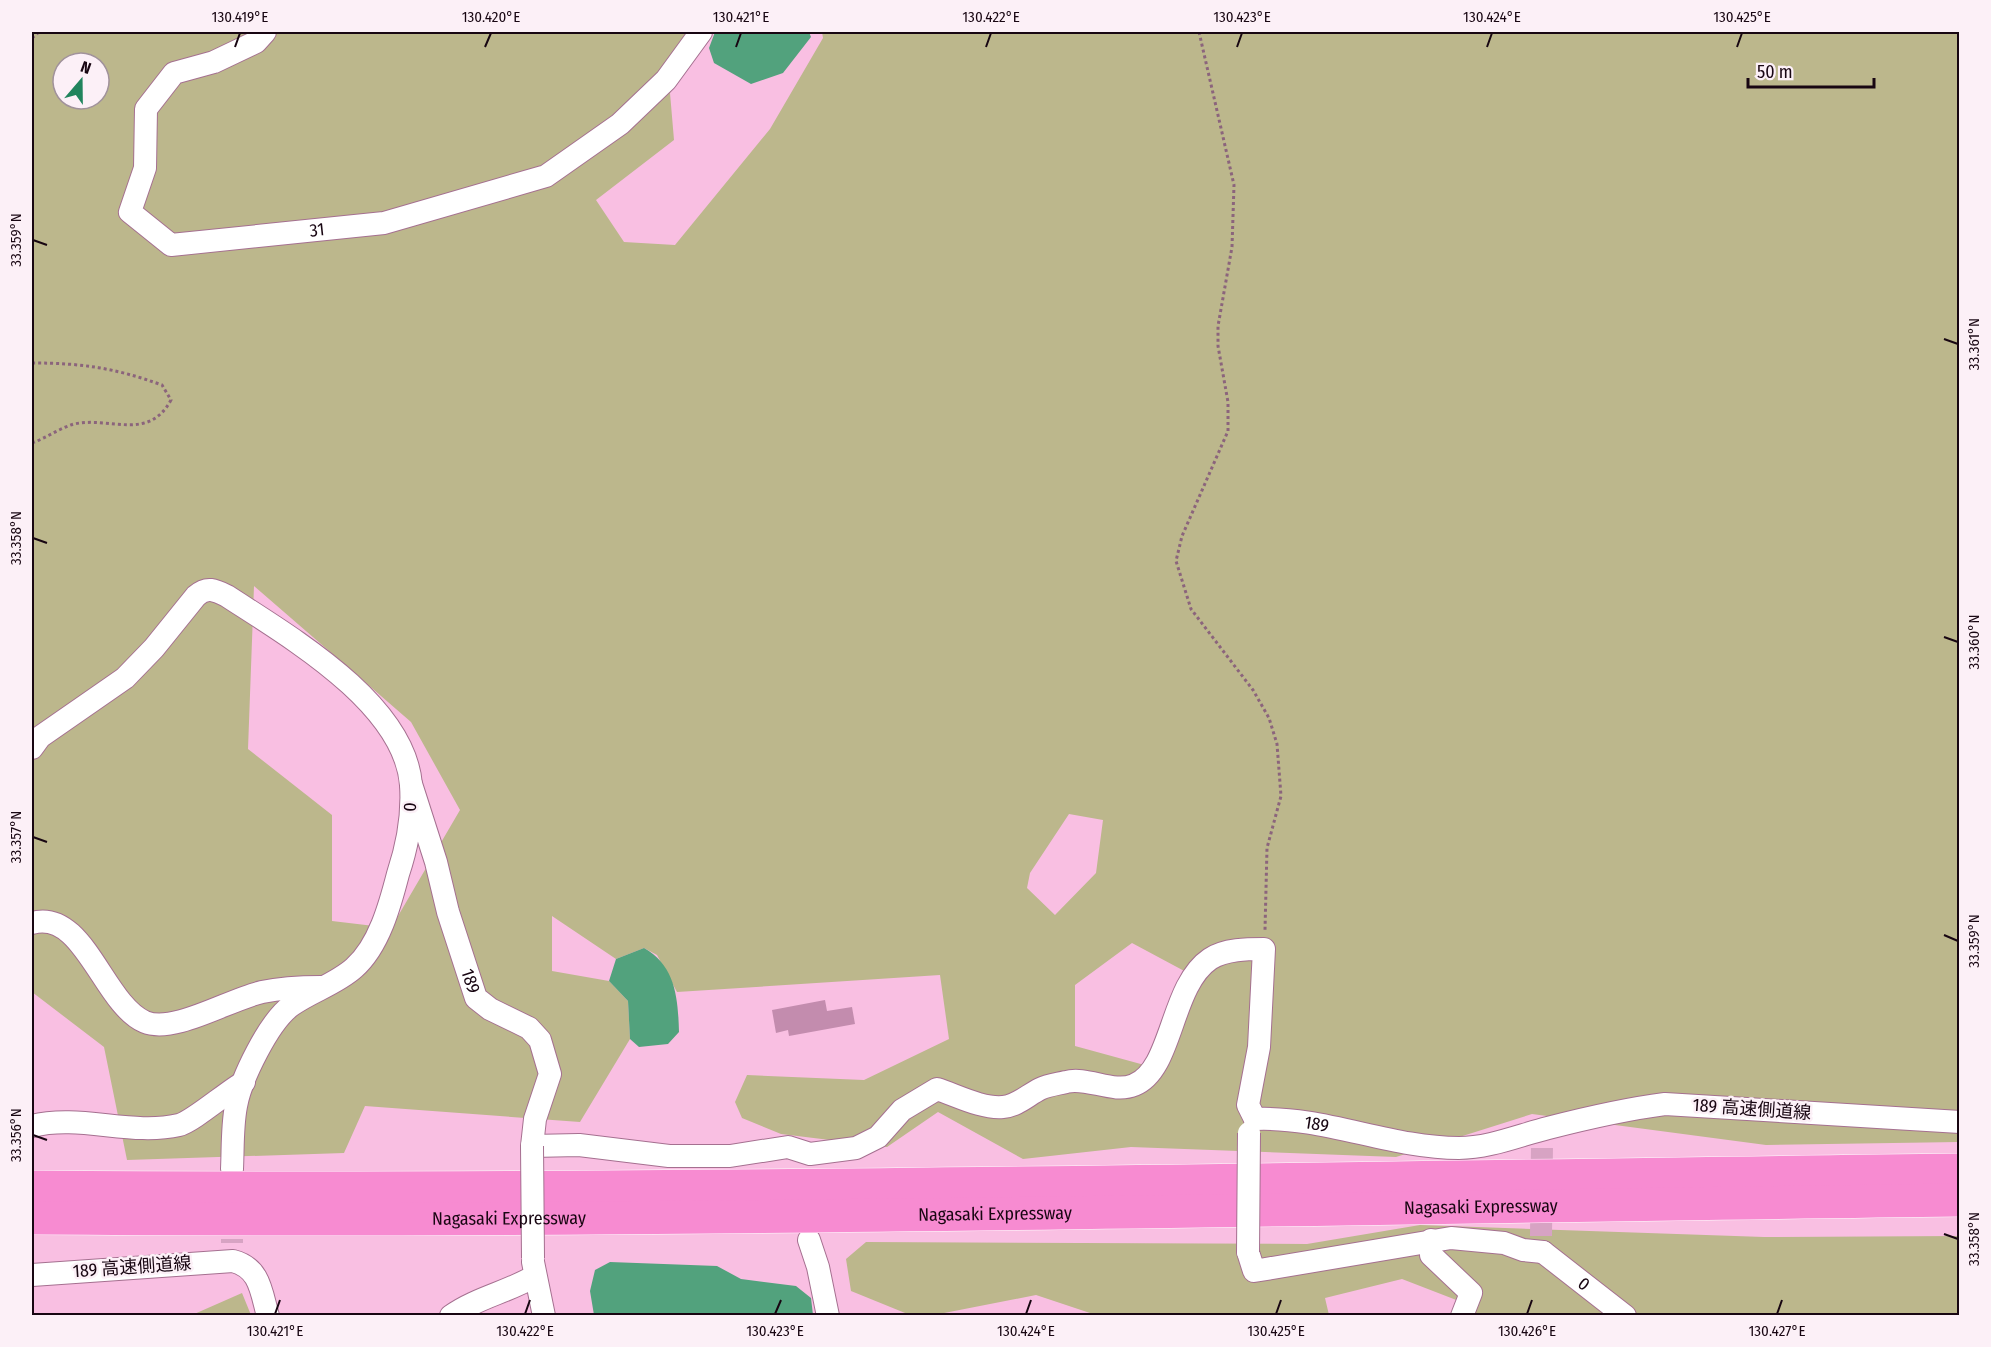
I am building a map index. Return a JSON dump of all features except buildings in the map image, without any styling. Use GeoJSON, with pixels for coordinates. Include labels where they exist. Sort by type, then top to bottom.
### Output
{"type":"FeatureCollection","features":[{"type":"Feature","properties":{"kind":"highway","name":"Nagasaki Expressway"},"geometry":{"type":"LineString","coordinates":[[32,1187],[273,1189],[664,1186],[1959,1170]]}},
{"type":"Feature","properties":{"kind":"highway","name":"Nagasaki Expressway"},"geometry":{"type":"LineString","coordinates":[[32,1218],[260,1220],[1959,1200]]}},
{"type":"Feature","properties":{"kind":"street","name":"31"},"geometry":{"type":"LineString","coordinates":[[265,32],[256,42],[214,62],[174,73],[146,109],[145,168],[130,212],[171,245],[384,223],[546,176],[620,124],[666,80],[701,32]]}},
{"type":"Feature","properties":{"kind":"street","name":"0"},"geometry":{"type":"LineString","coordinates":[[32,748],[40,737],[125,678],[154,648],[196,596],[203,590],[212,589],[227,596],[310,650],[351,684],[376,711],[395,740],[411,784],[409,827],[402,863],[375,937],[355,967],[326,986],[262,992],[230,1001],[197,1016],[157,1026],[145,1022],[126,1009],[90,955],[68,930],[41,920],[32,923]]}},
{"type":"Feature","properties":{"kind":"street","name":"189"},"geometry":{"type":"LineString","coordinates":[[411,784],[476,998],[489,1008],[529,1029],[540,1040],[550,1074],[535,1119],[532,1146],[534,1267],[541,1291],[544,1316]]}},
{"type":"Feature","properties":{"kind":"street"},"geometry":{"type":"LineString","coordinates":[[532,1146],[579,1145],[669,1156],[730,1156],[788,1147],[810,1154],[856,1148],[878,1137],[902,1110],[937,1089],[991,1107],[1003,1107],[1015,1104],[1042,1088],[1070,1081],[1118,1087],[1133,1086],[1147,1077],[1159,1060],[1181,998],[1200,969],[1211,958],[1225,953],[1264,949],[1259,1047],[1248,1105],[1252,1126],[1248,1252],[1254,1271],[1431,1240],[1431,1255],[1472,1293],[1462,1316]]}},
{"type":"Feature","properties":{"kind":"street"},"geometry":{"type":"LineString","coordinates":[[232,1169],[236,1104],[269,1028],[280,1014],[326,986]]}},
{"type":"Feature","properties":{"kind":"street"},"geometry":{"type":"LineString","coordinates":[[32,1126],[91,1122],[151,1128],[182,1125],[244,1082]]}},
{"type":"Feature","properties":{"kind":"street","name":"189 高速側道線"},"geometry":{"type":"LineString","coordinates":[[1544,1136],[1635,1108],[1665,1104],[1959,1122]]}},
{"type":"Feature","properties":{"kind":"street","name":"189"},"geometry":{"type":"LineString","coordinates":[[1252,1126],[1286,1118],[1431,1147],[1452,1148],[1518,1137],[1544,1136]]}},
{"type":"Feature","properties":{"kind":"street","name":"0"},"geometry":{"type":"LineString","coordinates":[[1431,1240],[1451,1238],[1504,1243],[1523,1250],[1542,1244],[1625,1316]]}},
{"type":"Feature","properties":{"kind":"street"},"geometry":{"type":"LineString","coordinates":[[809,1240],[818,1267],[828,1316]]}},
{"type":"Feature","properties":{"kind":"street","name":"189 高速側道線"},"geometry":{"type":"LineString","coordinates":[[32,1275],[233,1252],[247,1265],[257,1279],[268,1316]]}},
{"type":"Feature","properties":{"kind":"street"},"geometry":{"type":"LineString","coordinates":[[451,1316],[464,1306],[517,1287],[534,1267]]}},
{"type":"Feature","properties":{"kind":"path"},"geometry":{"type":"LineString","coordinates":[[32,38],[39,32]]}},
{"type":"Feature","properties":{"kind":"path"},"geometry":{"type":"LineString","coordinates":[[1199,32],[1234,185],[1232,247],[1218,326],[1218,346],[1228,402],[1228,431],[1182,536],[1176,561],[1191,609],[1252,690],[1269,718],[1277,744],[1281,796],[1267,848],[1264,949]]}},
{"type":"Feature","properties":{"kind":"path"},"geometry":{"type":"LineString","coordinates":[[32,363],[97,365],[131,374],[162,385],[171,400],[163,416],[138,425],[74,424],[32,443]]}},
{"type":"Feature","properties":{"kind":"shaded area"},"geometry":{"type":"Polygon","coordinates":[[[32,32],[708,32],[670,93],[674,140],[596,200],[624,242],[675,245],[770,129],[823,38],[822,32],[1959,32],[1959,1142],[1766,1145],[1532,1114],[1396,1157],[1131,1147],[1023,1159],[938,1112],[887,1147],[781,1134],[742,1118],[735,1102],[747,1075],[864,1080],[949,1039],[940,975],[677,992],[657,955],[644,948],[616,959],[552,916],[552,971],[609,981],[628,1001],[630,1039],[580,1122],[365,1106],[344,1153],[127,1160],[104,1047],[32,992],[32,32]],[[254,586],[248,749],[332,815],[332,921],[391,928],[460,810],[411,722],[254,586]],[[1069,814],[1030,873],[1027,888],[1055,915],[1096,873],[1103,820],[1069,814]],[[1132,943],[1075,985],[1075,1046],[1148,1066],[1188,973],[1132,943]]]}},
{"type":"Feature","properties":{"kind":"shaded area"},"geometry":{"type":"Polygon","coordinates":[[[715,32],[809,32],[811,37],[783,73],[751,84],[714,63],[709,48],[715,32]]]}},
{"type":"Feature","properties":{"kind":"shaded area"},"geometry":{"type":"Polygon","coordinates":[[[644,948],[655,955],[669,974],[678,1007],[679,1032],[668,1044],[639,1047],[630,1039],[628,1001],[609,981],[616,959],[644,948]]]}},
{"type":"Feature","properties":{"kind":"shaded area"},"geometry":{"type":"Polygon","coordinates":[[[1420,1225],[1764,1237],[1959,1236],[1959,1315],[1473,1315],[1477,1308],[1402,1279],[1325,1298],[1329,1315],[1096,1315],[1036,1295],[934,1315],[910,1315],[851,1291],[846,1259],[866,1242],[1307,1244],[1420,1225]]]}},
{"type":"Feature","properties":{"kind":"shaded area"},"geometry":{"type":"Polygon","coordinates":[[[610,1262],[717,1266],[741,1279],[796,1286],[811,1298],[813,1315],[594,1315],[590,1291],[595,1270],[610,1262]]]}},
{"type":"Feature","properties":{"kind":"shaded area"},"geometry":{"type":"Polygon","coordinates":[[[242,1293],[251,1315],[192,1315],[242,1293]]]}},
{"type":"Feature","properties":{"kind":"tunnel"},"geometry":{"type":"LineString","coordinates":[[1541,1236],[1542,1144]]}},
{"type":"Feature","properties":{"kind":"tunnel"},"geometry":{"type":"LineString","coordinates":[[232,1206],[232,1243]]}}]}
